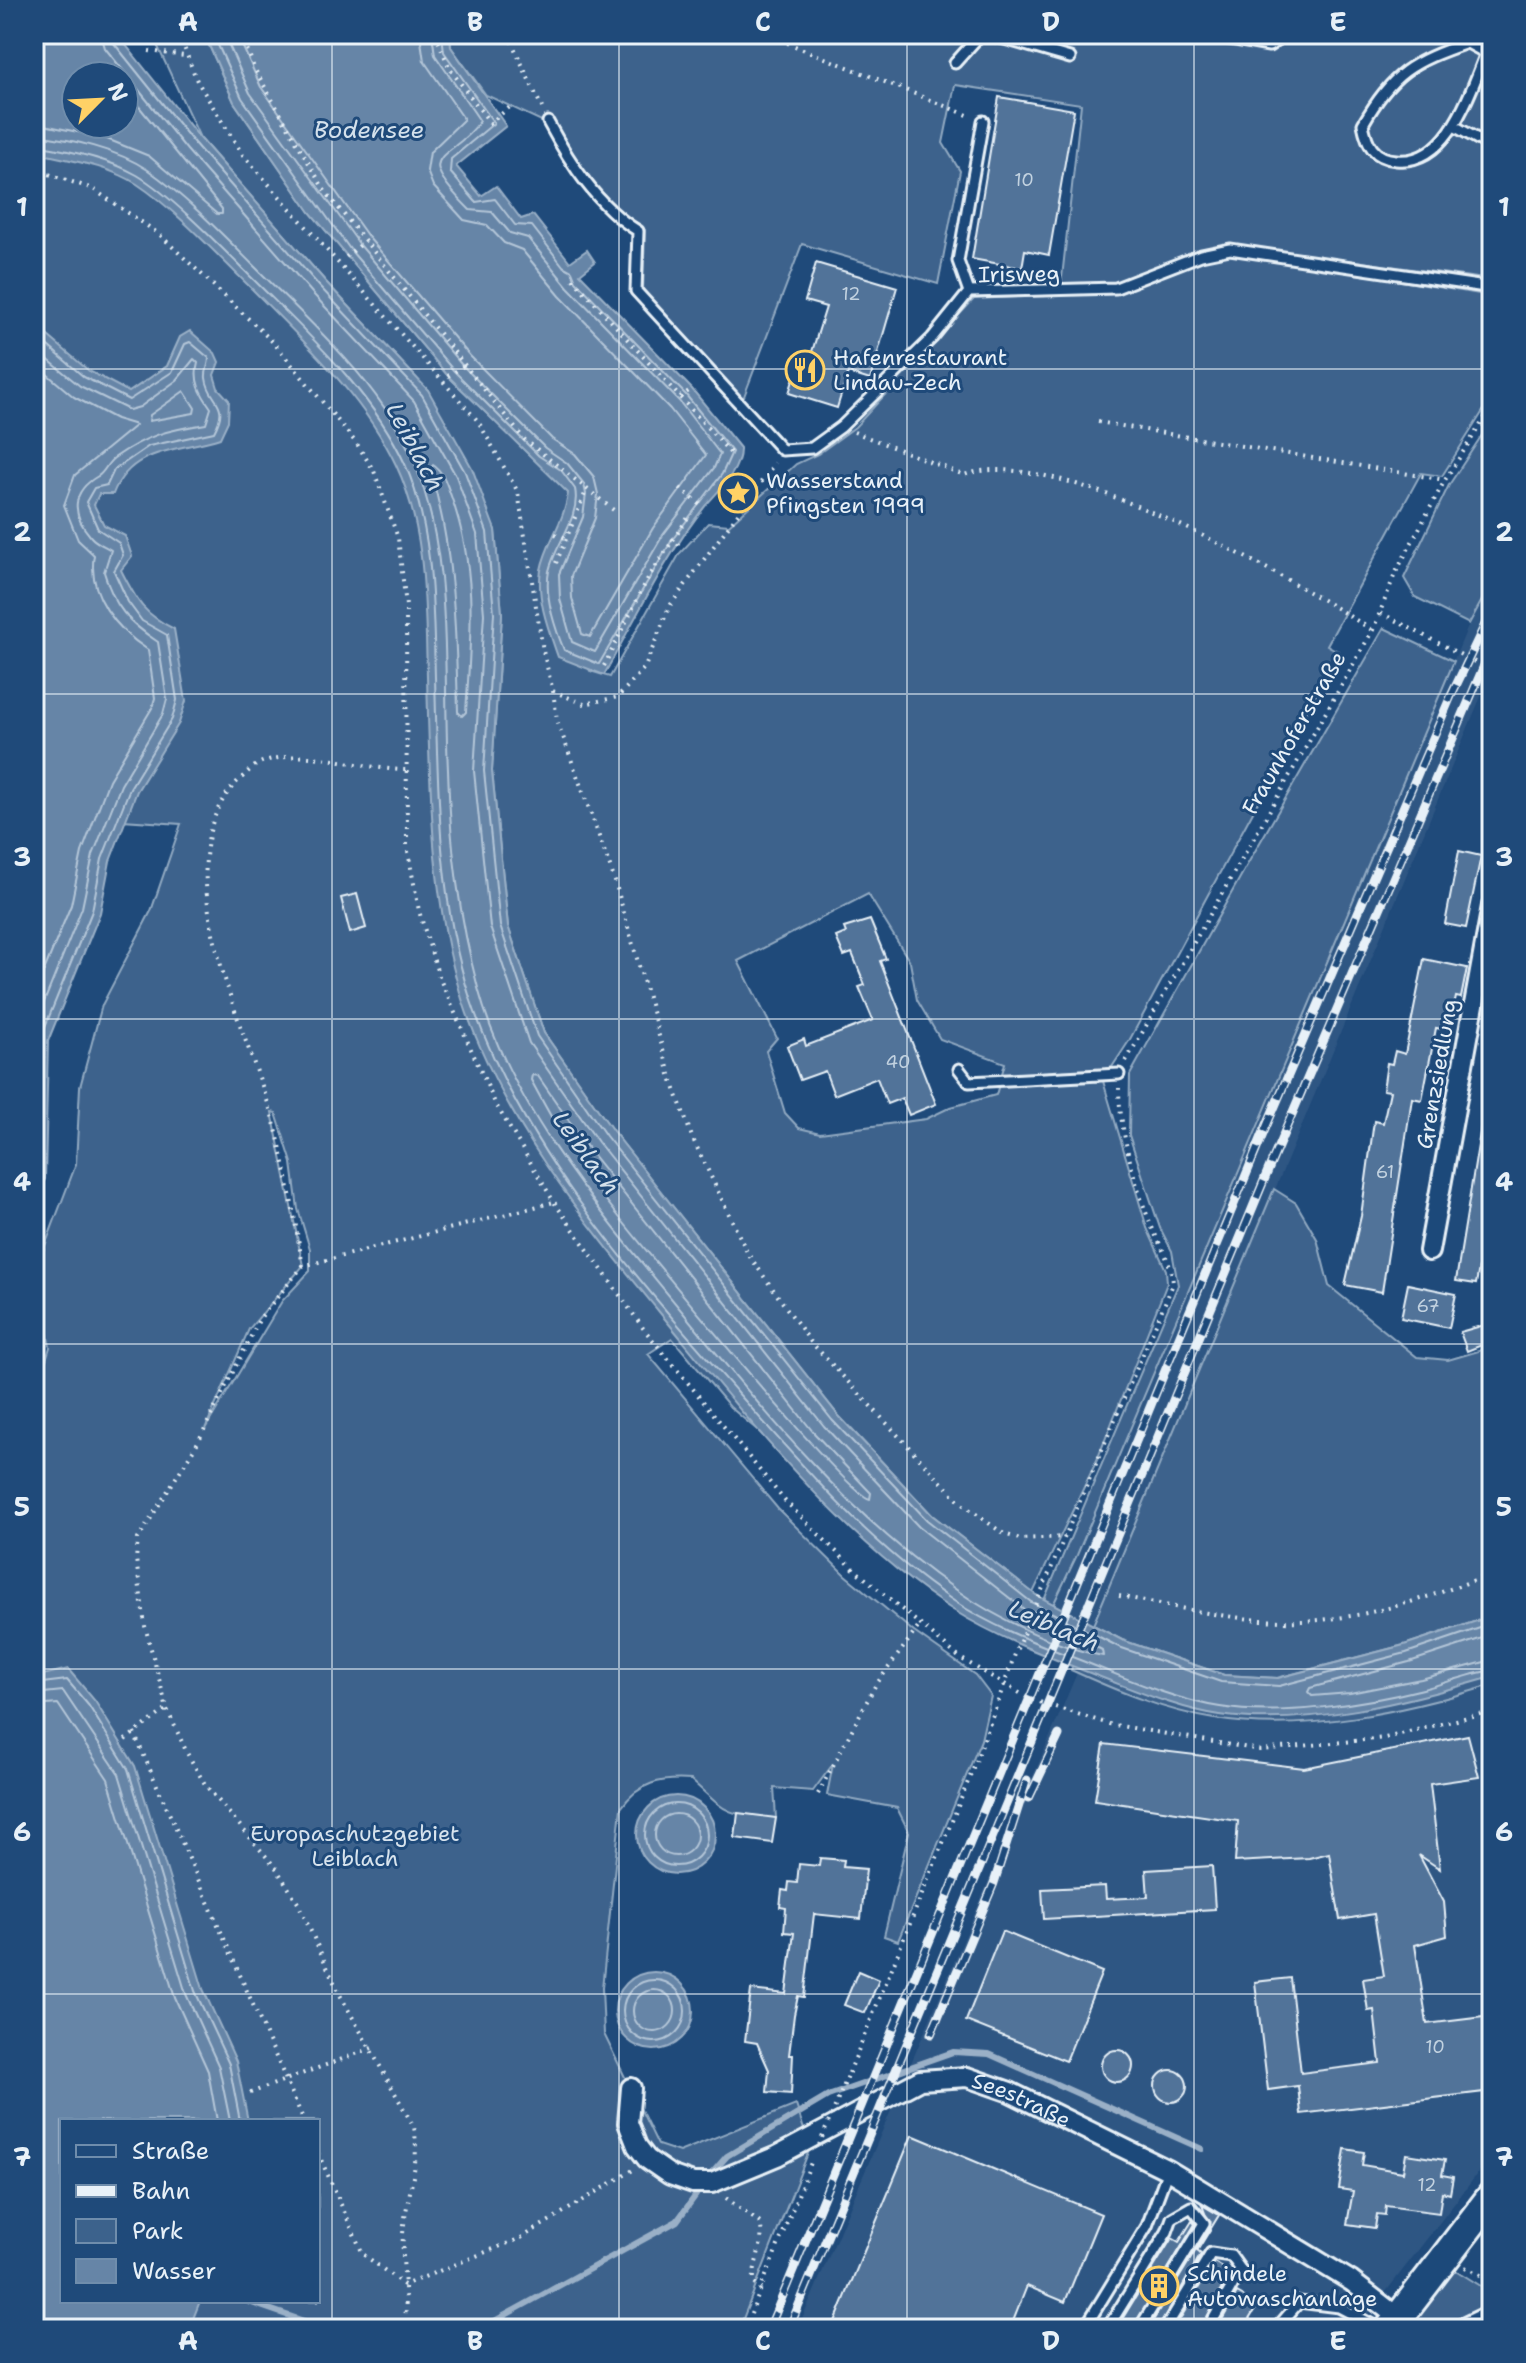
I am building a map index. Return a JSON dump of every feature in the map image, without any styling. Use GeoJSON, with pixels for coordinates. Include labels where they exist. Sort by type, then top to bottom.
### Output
{"type":"FeatureCollection","features":[{"type":"Feature","properties":{"kind":"main road"},"geometry":{"type":"LineString","coordinates":[[1395,2326],[1492,2196]]}},
{"type":"Feature","properties":{"kind":"street","name":"Grenzsiedlung"},"geometry":{"type":"LineString","coordinates":[[1429,1251],[1492,906]]}},
{"type":"Feature","properties":{"kind":"street","name":"Seestraße"},"geometry":{"type":"LineString","coordinates":[[712,2183],[777,2156],[920,2080],[967,2077],[1010,2092],[1168,2170],[1351,2281],[1395,2326]]}},
{"type":"Feature","properties":{"kind":"street"},"geometry":{"type":"LineString","coordinates":[[631,2088],[628,2123],[637,2146],[647,2159],[670,2175],[693,2183],[712,2183]]}},
{"type":"Feature","properties":{"kind":"street"},"geometry":{"type":"LineString","coordinates":[[1461,2329],[1492,2314]]}},
{"type":"Feature","properties":{"kind":"lane"},"geometry":{"type":"LineString","coordinates":[[955,63],[984,34],[1070,58]]}},
{"type":"Feature","properties":{"kind":"lane"},"geometry":{"type":"LineString","coordinates":[[1202,34],[1269,46],[1286,34]]}},
{"type":"Feature","properties":{"kind":"lane"},"geometry":{"type":"LineString","coordinates":[[1451,34],[1486,53]]}},
{"type":"Feature","properties":{"kind":"lane"},"geometry":{"type":"LineString","coordinates":[[1467,43],[1424,58],[1382,90],[1363,124],[1368,145],[1382,159],[1410,162],[1426,155],[1454,126],[1492,39]]}},
{"type":"Feature","properties":{"kind":"lane"},"geometry":{"type":"LineString","coordinates":[[969,292],[958,261],[983,121]]}},
{"type":"Feature","properties":{"kind":"lane"},"geometry":{"type":"LineString","coordinates":[[548,122],[567,157],[598,196],[616,217],[638,231],[636,291],[782,450]]}},
{"type":"Feature","properties":{"kind":"lane"},"geometry":{"type":"LineString","coordinates":[[1454,126],[1492,147]]}},
{"type":"Feature","properties":{"kind":"lane","name":"Irisweg"},"geometry":{"type":"LineString","coordinates":[[782,450],[812,448],[841,427],[932,338],[969,292],[1116,288],[1201,255],[1230,249],[1492,288]]}},
{"type":"Feature","properties":{"kind":"lane"},"geometry":{"type":"LineString","coordinates":[[959,1069],[969,1082],[1119,1074]]}},
{"type":"Feature","properties":{"kind":"lane"},"geometry":{"type":"LineString","coordinates":[[1084,2329],[1147,2226],[1168,2170]]}},
{"type":"Feature","properties":{"kind":"lane"},"geometry":{"type":"LineString","coordinates":[[1107,2329],[1172,2218],[1191,2207],[1204,2223],[1139,2329]]}},
{"type":"Feature","properties":{"kind":"lane"},"geometry":{"type":"LineString","coordinates":[[1165,2329],[1211,2253],[1231,2256],[1241,2270],[1208,2329]]}},
{"type":"Feature","properties":{"kind":"lane"},"geometry":{"type":"LineString","coordinates":[[1276,2329],[1299,2302],[1339,2307],[1395,2326]]}},
{"type":"Feature","properties":{"kind":"path"},"geometry":{"type":"LineString","coordinates":[[179,34],[185,56],[243,155],[478,421],[500,455],[518,492],[557,720],[614,878],[671,1078],[692,1137],[748,1254],[810,1341],[962,1504],[1004,1534],[1020,1539],[1065,1537]]}},
{"type":"Feature","properties":{"kind":"path"},"geometry":{"type":"LineString","coordinates":[[242,34],[254,68],[325,191],[524,439],[616,512]]}},
{"type":"Feature","properties":{"kind":"path"},"geometry":{"type":"LineString","coordinates":[[435,34],[450,69],[490,123],[510,107]]}},
{"type":"Feature","properties":{"kind":"path"},"geometry":{"type":"LineString","coordinates":[[508,34],[548,122]]}},
{"type":"Feature","properties":{"kind":"path"},"geometry":{"type":"LineString","coordinates":[[765,34],[983,121]]}},
{"type":"Feature","properties":{"kind":"path"},"geometry":{"type":"LineString","coordinates":[[149,51],[185,56]]}},
{"type":"Feature","properties":{"kind":"path"},"geometry":{"type":"LineString","coordinates":[[34,169],[93,189],[127,211],[194,266],[274,343],[357,444],[374,471],[398,538],[404,592],[407,846],[427,943],[495,1103],[554,1202],[643,1328],[747,1458],[818,1536],[960,1658],[1003,1686],[1049,1706],[1109,1724],[1260,1750],[1385,1738],[1492,1711]]}},
{"type":"Feature","properties":{"kind":"path"},"geometry":{"type":"LineString","coordinates":[[346,257],[365,241]]}},
{"type":"Feature","properties":{"kind":"path"},"geometry":{"type":"LineString","coordinates":[[573,279],[734,457]]}},
{"type":"Feature","properties":{"kind":"path"},"geometry":{"type":"LineString","coordinates":[[448,376],[465,365]]}},
{"type":"Feature","properties":{"kind":"path"},"geometry":{"type":"LineString","coordinates":[[680,397],[692,389]]}},
{"type":"Feature","properties":{"kind":"path","name":"Fraunhoferstraße"},"geometry":{"type":"LineString","coordinates":[[1119,1074],[1373,630],[1395,574],[1445,480],[1492,407]]}},
{"type":"Feature","properties":{"kind":"path"},"geometry":{"type":"LineString","coordinates":[[1098,422],[1445,480]]}},
{"type":"Feature","properties":{"kind":"path"},"geometry":{"type":"LineString","coordinates":[[841,427],[964,475],[984,467],[1089,486],[1190,530],[1273,572],[1373,630]]}},
{"type":"Feature","properties":{"kind":"path"},"geometry":{"type":"LineString","coordinates":[[553,691],[584,704],[618,697],[645,667],[669,607],[782,450]]}},
{"type":"Feature","properties":{"kind":"path"},"geometry":{"type":"LineString","coordinates":[[680,488],[704,508]]}},
{"type":"Feature","properties":{"kind":"path"},"geometry":{"type":"LineString","coordinates":[[556,563],[587,489]]}},
{"type":"Feature","properties":{"kind":"path"},"geometry":{"type":"LineString","coordinates":[[604,666],[671,539],[689,516]]}},
{"type":"Feature","properties":{"kind":"path"},"geometry":{"type":"LineString","coordinates":[[555,534],[566,538]]}},
{"type":"Feature","properties":{"kind":"path"},"geometry":{"type":"LineString","coordinates":[[671,539],[679,545]]}},
{"type":"Feature","properties":{"kind":"path"},"geometry":{"type":"LineString","coordinates":[[1381,613],[1492,671]]}},
{"type":"Feature","properties":{"kind":"path"},"geometry":{"type":"LineString","coordinates":[[303,1266],[281,1147],[209,919],[206,865],[210,827],[224,795],[261,762],[297,757],[376,770],[407,770]]}},
{"type":"Feature","properties":{"kind":"path"},"geometry":{"type":"LineString","coordinates":[[745,2329],[969,1781],[1018,1646],[1173,1284],[1172,1269],[1151,1225],[1125,1136],[1119,1074]]}},
{"type":"Feature","properties":{"kind":"path"},"geometry":{"type":"LineString","coordinates":[[404,2327],[403,2232],[418,2149],[414,2127],[402,2100],[339,1993],[298,1903],[276,1868],[206,1786],[167,1709],[145,1626],[136,1559],[138,1539],[198,1442],[260,1318],[303,1266],[554,1202]]}},
{"type":"Feature","properties":{"kind":"path"},"geometry":{"type":"LineString","coordinates":[[1119,1596],[1212,1613],[1302,1621],[1420,1602],[1492,1573]]}},
{"type":"Feature","properties":{"kind":"path"},"geometry":{"type":"LineString","coordinates":[[818,1794],[875,1686],[920,1624]]}},
{"type":"Feature","properties":{"kind":"path"},"geometry":{"type":"LineString","coordinates":[[125,1740],[167,1709]]}},
{"type":"Feature","properties":{"kind":"path"},"geometry":{"type":"LineString","coordinates":[[134,1733],[303,2119]]}},
{"type":"Feature","properties":{"kind":"path"},"geometry":{"type":"LineString","coordinates":[[250,2093],[372,2048]]}},
{"type":"Feature","properties":{"kind":"path"},"geometry":{"type":"LineString","coordinates":[[320,2157],[363,2254],[404,2285]]}},
{"type":"Feature","properties":{"kind":"path"},"geometry":{"type":"LineString","coordinates":[[404,2285],[521,2238],[612,2185],[647,2159]]}},
{"type":"Feature","properties":{"kind":"path"},"geometry":{"type":"LineString","coordinates":[[712,2183],[715,2192],[760,2223],[762,2239],[753,2275],[754,2283],[762,2289]]}},
{"type":"Feature","properties":{"kind":"shaded area"},"geometry":{"type":"Polygon","coordinates":[[[1492,582],[1492,670],[1093,1625],[1053,1605],[1077,1555],[1469,624],[1492,582]]]}},
{"type":"Feature","properties":{"kind":"shaded area"},"geometry":{"type":"Polygon","coordinates":[[[1077,1673],[1122,1693],[1284,1722],[1383,1711],[1492,1685],[1492,2155],[1357,2329],[798,2329],[1077,1673]]]}},
{"type":"Feature","properties":{"kind":"green space"},"geometry":{"type":"Polygon","coordinates":[[[152,34],[204,34],[234,102],[310,212],[448,376],[569,493],[565,512],[541,571],[590,671],[610,677],[680,553],[708,523],[729,525],[796,464],[818,454],[855,427],[974,299],[1117,292],[1202,258],[1231,253],[1492,296],[1492,397],[1442,476],[1421,473],[1327,645],[1339,652],[1129,1041],[1112,1067],[1100,1071],[1147,1228],[1166,1270],[1167,1283],[1097,1460],[1033,1593],[932,1515],[838,1415],[613,1131],[544,1033],[508,926],[492,771],[502,614],[495,530],[428,390],[326,282],[200,138],[152,34]],[[868,894],[738,961],[777,1038],[766,1051],[785,1113],[799,1128],[820,1133],[926,1119],[951,1107],[996,1095],[1005,1063],[940,1039],[917,1000],[910,962],[868,894]]]}},
{"type":"Feature","properties":{"kind":"green space"},"geometry":{"type":"Polygon","coordinates":[[[450,34],[1492,34],[1492,280],[1230,244],[1197,252],[1115,285],[1061,287],[1081,104],[955,85],[943,143],[960,171],[938,284],[802,244],[743,399],[643,290],[645,230],[619,215],[546,123],[486,95],[451,47],[450,34]]]}},
{"type":"Feature","properties":{"kind":"green space","name":"Europaschutzgebiet Leiblach"},"geometry":{"type":"Polygon","coordinates":[[[60,130],[60,140],[136,140],[426,453],[465,858],[581,1143],[1008,1598],[1232,1686],[1492,1647],[1492,1685],[1355,1717],[1320,1722],[1249,1723],[1178,1711],[1142,1699],[1071,1670],[1074,1662],[967,1618],[843,1517],[769,1440],[730,1407],[672,1338],[648,1354],[778,1509],[845,1575],[914,1632],[975,1675],[991,1696],[981,1740],[898,1941],[884,1936],[909,1832],[897,1808],[827,1795],[833,1764],[813,1791],[774,1788],[776,1818],[728,1810],[691,1780],[660,1781],[643,1787],[621,1808],[602,1988],[604,2034],[658,2145],[679,2152],[796,2105],[810,2148],[739,2329],[173,2329],[187,2303],[320,2303],[320,2119],[211,2119],[34,1729],[34,1398],[50,1347],[40,1299],[34,1300],[34,1265],[40,1259],[76,1164],[80,1087],[102,1005],[151,911],[181,824],[34,814],[34,133],[60,130]],[[272,1112],[303,1266],[249,1329],[205,1429],[282,1301],[310,1271],[310,1249],[298,1209],[292,1163],[276,1113],[272,1112]]]}},
{"type":"Feature","properties":{"kind":"green space"},"geometry":{"type":"Polygon","coordinates":[[[1492,420],[1492,582],[1469,624],[1415,597],[1404,578],[1449,485],[1492,420]]]}},
{"type":"Feature","properties":{"kind":"green space"},"geometry":{"type":"Polygon","coordinates":[[[1384,628],[1454,661],[1077,1555],[1053,1605],[1044,1600],[1178,1285],[1172,1251],[1160,1228],[1129,1135],[1130,1075],[1384,628]]]}},
{"type":"Feature","properties":{"kind":"green space"},"geometry":{"type":"Polygon","coordinates":[[[1274,1189],[1296,1203],[1317,1239],[1329,1286],[1417,1357],[1448,1360],[1492,1347],[1492,1616],[1404,1645],[1277,1678],[1224,1675],[1122,1640],[1093,1625],[1274,1189]]]}},
{"type":"Feature","properties":{"kind":"green space"},"geometry":{"type":"Polygon","coordinates":[[[1449,2266],[1492,2293],[1492,2329],[1402,2329],[1449,2266]]]}},
{"type":"Feature","properties":{"kind":"water","name":"Leiblach"},"geometry":{"type":"Polygon","coordinates":[[[34,34],[117,34],[138,60],[60,60],[60,140],[140,140],[140,63],[200,138],[326,282],[428,390],[472,468],[495,530],[502,614],[492,771],[508,926],[544,1033],[613,1131],[838,1415],[932,1515],[1036,1595],[1122,1640],[1224,1675],[1278,1678],[1404,1645],[1492,1616],[1492,1677],[1393,1703],[1322,1715],[1253,1718],[1188,1708],[1040,1653],[953,1610],[876,1552],[804,1481],[704,1367],[581,1214],[525,1133],[479,1046],[451,960],[438,880],[431,799],[424,596],[419,542],[406,490],[383,440],[350,393],[312,350],[166,206],[125,177],[87,164],[34,152],[34,34]]]}},
{"type":"Feature","properties":{"kind":"water","name":"Bodensee"},"geometry":{"type":"Polygon","coordinates":[[[204,34],[450,34],[451,47],[506,126],[456,166],[481,196],[496,186],[521,219],[533,215],[570,262],[587,250],[595,262],[580,274],[692,389],[740,448],[733,472],[677,545],[604,675],[558,657],[542,603],[541,570],[568,493],[448,376],[310,212],[234,102],[204,34]]]}},
{"type":"Feature","properties":{"kind":"water"},"geometry":{"type":"Polygon","coordinates":[[[34,324],[89,371],[129,392],[167,366],[180,337],[190,331],[215,353],[219,362],[214,375],[218,388],[229,400],[228,421],[220,438],[144,459],[121,479],[113,494],[99,494],[94,505],[104,525],[125,536],[132,556],[121,570],[136,598],[154,617],[174,629],[186,701],[179,723],[137,791],[110,861],[100,913],[48,1041],[45,1179],[34,1202],[34,324]]]}},
{"type":"Feature","properties":{"kind":"water"},"geometry":{"type":"Polygon","coordinates":[[[68,1669],[95,1701],[135,1766],[203,1989],[236,2061],[248,2119],[60,2119],[60,2303],[199,2303],[189,2329],[34,2329],[34,1677],[68,1669]]]}},
{"type":"Feature","properties":{"kind":"water"},"geometry":{"type":"Polygon","coordinates":[[[676,1796],[691,1799],[703,1808],[712,1820],[715,1835],[712,1850],[703,1862],[691,1871],[676,1874],[661,1871],[649,1862],[640,1850],[637,1835],[640,1820],[649,1808],[661,1799],[676,1796]]]}},
{"type":"Feature","properties":{"kind":"water"},"geometry":{"type":"Polygon","coordinates":[[[654,1972],[669,1975],[682,1983],[690,1996],[693,2011],[690,2026],[682,2039],[669,2047],[654,2050],[639,2047],[626,2039],[618,2026],[615,2011],[618,1996],[626,1983],[639,1975],[654,1972]]]}},
{"type":"Feature","properties":{"kind":"building"},"geometry":{"type":"Polygon","coordinates":[[[999,97],[1074,110],[1049,255],[1025,250],[1022,268],[972,259],[999,97]]]}},
{"type":"Feature","properties":{"kind":"building"},"geometry":{"type":"Polygon","coordinates":[[[816,263],[897,287],[870,380],[848,373],[837,408],[789,393],[801,355],[810,358],[826,307],[805,301],[816,263]]]}},
{"type":"Feature","properties":{"kind":"building"},"geometry":{"type":"Polygon","coordinates":[[[1459,851],[1481,856],[1466,928],[1445,924],[1459,851]]]}},
{"type":"Feature","properties":{"kind":"building"},"geometry":{"type":"Polygon","coordinates":[[[357,894],[366,928],[350,933],[341,898],[357,894]]]}},
{"type":"Feature","properties":{"kind":"building"},"geometry":{"type":"Polygon","coordinates":[[[870,920],[886,959],[880,961],[936,1104],[909,1115],[902,1098],[887,1104],[877,1078],[834,1095],[825,1071],[800,1080],[787,1046],[804,1039],[806,1046],[873,1020],[859,987],[865,985],[852,953],[844,956],[836,937],[846,933],[844,928],[870,920]]]}},
{"type":"Feature","properties":{"kind":"building"},"geometry":{"type":"Polygon","coordinates":[[[1424,959],[1467,968],[1461,998],[1456,997],[1449,1030],[1436,1028],[1422,1100],[1412,1098],[1382,1292],[1345,1285],[1361,1216],[1374,1121],[1383,1123],[1390,1091],[1383,1090],[1387,1063],[1392,1064],[1395,1051],[1405,1054],[1424,959]]]}},
{"type":"Feature","properties":{"kind":"building"},"geometry":{"type":"Polygon","coordinates":[[[1483,1114],[1492,1115],[1492,1196],[1476,1284],[1456,1281],[1483,1114]]]}},
{"type":"Feature","properties":{"kind":"building"},"geometry":{"type":"Polygon","coordinates":[[[1408,1284],[1456,1294],[1449,1328],[1401,1318],[1408,1284]]]}},
{"type":"Feature","properties":{"kind":"building"},"geometry":{"type":"Polygon","coordinates":[[[1488,1324],[1492,1341],[1467,1351],[1460,1332],[1488,1324]]]}},
{"type":"Feature","properties":{"kind":"building"},"geometry":{"type":"Polygon","coordinates":[[[1468,1735],[1479,1777],[1430,1784],[1440,1869],[1419,1855],[1444,1902],[1447,1936],[1415,1945],[1427,2024],[1492,2016],[1492,2091],[1301,2114],[1298,2086],[1268,2090],[1255,1982],[1290,1978],[1301,2073],[1380,2063],[1374,2010],[1368,2011],[1363,1979],[1384,1976],[1374,1914],[1340,1920],[1329,1853],[1309,1858],[1235,1862],[1238,1821],[1095,1800],[1104,1744],[1304,1768],[1468,1735]]]}},
{"type":"Feature","properties":{"kind":"building"},"geometry":{"type":"Polygon","coordinates":[[[738,1813],[776,1818],[772,1843],[735,1838],[738,1813]]]}},
{"type":"Feature","properties":{"kind":"building"},"geometry":{"type":"Polygon","coordinates":[[[820,1858],[844,1860],[843,1867],[866,1869],[861,1919],[814,1914],[804,1997],[798,1996],[794,2015],[789,2055],[793,2055],[791,2094],[767,2092],[769,2070],[757,2043],[745,2041],[751,1990],[786,1994],[794,1933],[784,1932],[786,1908],[780,1907],[782,1890],[788,1891],[789,1882],[797,1883],[799,1864],[819,1866],[820,1858]]]}},
{"type":"Feature","properties":{"kind":"building"},"geometry":{"type":"Polygon","coordinates":[[[1212,1866],[1215,1909],[1044,1919],[1042,1889],[1105,1886],[1106,1899],[1148,1897],[1146,1870],[1212,1866]]]}},
{"type":"Feature","properties":{"kind":"building"},"geometry":{"type":"Polygon","coordinates":[[[1002,1931],[1102,1972],[1066,2061],[966,2021],[1002,1931]]]}},
{"type":"Feature","properties":{"kind":"building"},"geometry":{"type":"Polygon","coordinates":[[[858,1971],[879,1980],[865,2013],[844,2005],[858,1971]]]}},
{"type":"Feature","properties":{"kind":"building"},"geometry":{"type":"Polygon","coordinates":[[[1117,2050],[1129,2054],[1133,2066],[1129,2078],[1117,2082],[1105,2078],[1101,2066],[1105,2054],[1117,2050]]]}},
{"type":"Feature","properties":{"kind":"building"},"geometry":{"type":"Polygon","coordinates":[[[1171,2070],[1182,2075],[1187,2086],[1182,2097],[1171,2102],[1160,2097],[1155,2086],[1160,2075],[1171,2070]]]}},
{"type":"Feature","properties":{"kind":"building"},"geometry":{"type":"Polygon","coordinates":[[[912,2135],[1101,2214],[1065,2302],[1027,2286],[1010,2329],[832,2329],[912,2135]]]}},
{"type":"Feature","properties":{"kind":"building"},"geometry":{"type":"Polygon","coordinates":[[[1345,2149],[1364,2152],[1362,2165],[1403,2172],[1406,2154],[1445,2160],[1442,2175],[1453,2177],[1450,2194],[1442,2192],[1439,2213],[1386,2206],[1385,2215],[1377,2214],[1375,2228],[1347,2224],[1353,2191],[1339,2189],[1345,2149]]]}},
{"type":"Feature","properties":{"kind":"building"},"geometry":{"type":"Polygon","coordinates":[[[1202,2205],[1219,2215],[1197,2251],[1201,2254],[1158,2329],[1148,2329],[1210,2227],[1202,2205]]]}},
{"type":"Feature","properties":{"kind":"building"},"geometry":{"type":"Polygon","coordinates":[[[1192,2221],[1195,2224],[1132,2329],[1116,2329],[1172,2238],[1179,2242],[1192,2221]]]}},
{"type":"Feature","properties":{"kind":"building"},"geometry":{"type":"Polygon","coordinates":[[[1214,2262],[1230,2272],[1201,2329],[1174,2329],[1214,2262]]]}},
{"type":"Feature","properties":{"kind":"building"},"geometry":{"type":"Polygon","coordinates":[[[1237,2293],[1258,2305],[1243,2329],[1217,2329],[1237,2293]]]}},
{"type":"Feature","properties":{"kind":"waterway"},"geometry":{"type":"LineString","coordinates":[[713,2172],[727,2156],[828,2096],[953,2052],[989,2054],[1202,2149]]}},
{"type":"Feature","properties":{"kind":"waterway"},"geometry":{"type":"LineString","coordinates":[[480,2329],[677,2221],[696,2195]]}},
{"type":"Feature","properties":{"kind":"waterway"},"geometry":{"type":"LineString","coordinates":[[252,2303],[327,2329]]}},
{"type":"Feature","properties":{"kind":"railway"},"geometry":{"type":"LineString","coordinates":[[769,2329],[1263,1134],[1451,696],[1492,610]]}},
{"type":"Feature","properties":{"kind":"railway"},"geometry":{"type":"LineString","coordinates":[[789,2329],[1272,1161],[1492,647]]}},
{"type":"Feature","properties":{"kind":"railway"},"geometry":{"type":"LineString","coordinates":[[1029,1798],[1059,1735]]}},
{"type":"Feature","properties":{"kind":"railway"},"geometry":{"type":"LineString","coordinates":[[931,2034],[994,1883],[1027,1780]]}},
{"type":"Feature","properties":{"kind":"place","name":"Hafenrestaurant Lindau-Zech"},"geometry":{"type":"Point","coordinates":[805,370]}},
{"type":"Feature","properties":{"kind":"place","name":"Wasserstand Pfingsten 1999"},"geometry":{"type":"Point","coordinates":[738,493]}},
{"type":"Feature","properties":{"kind":"place","name":"Schindele Autowaschanlage"},"geometry":{"type":"Point","coordinates":[1159,2286]}}]}
